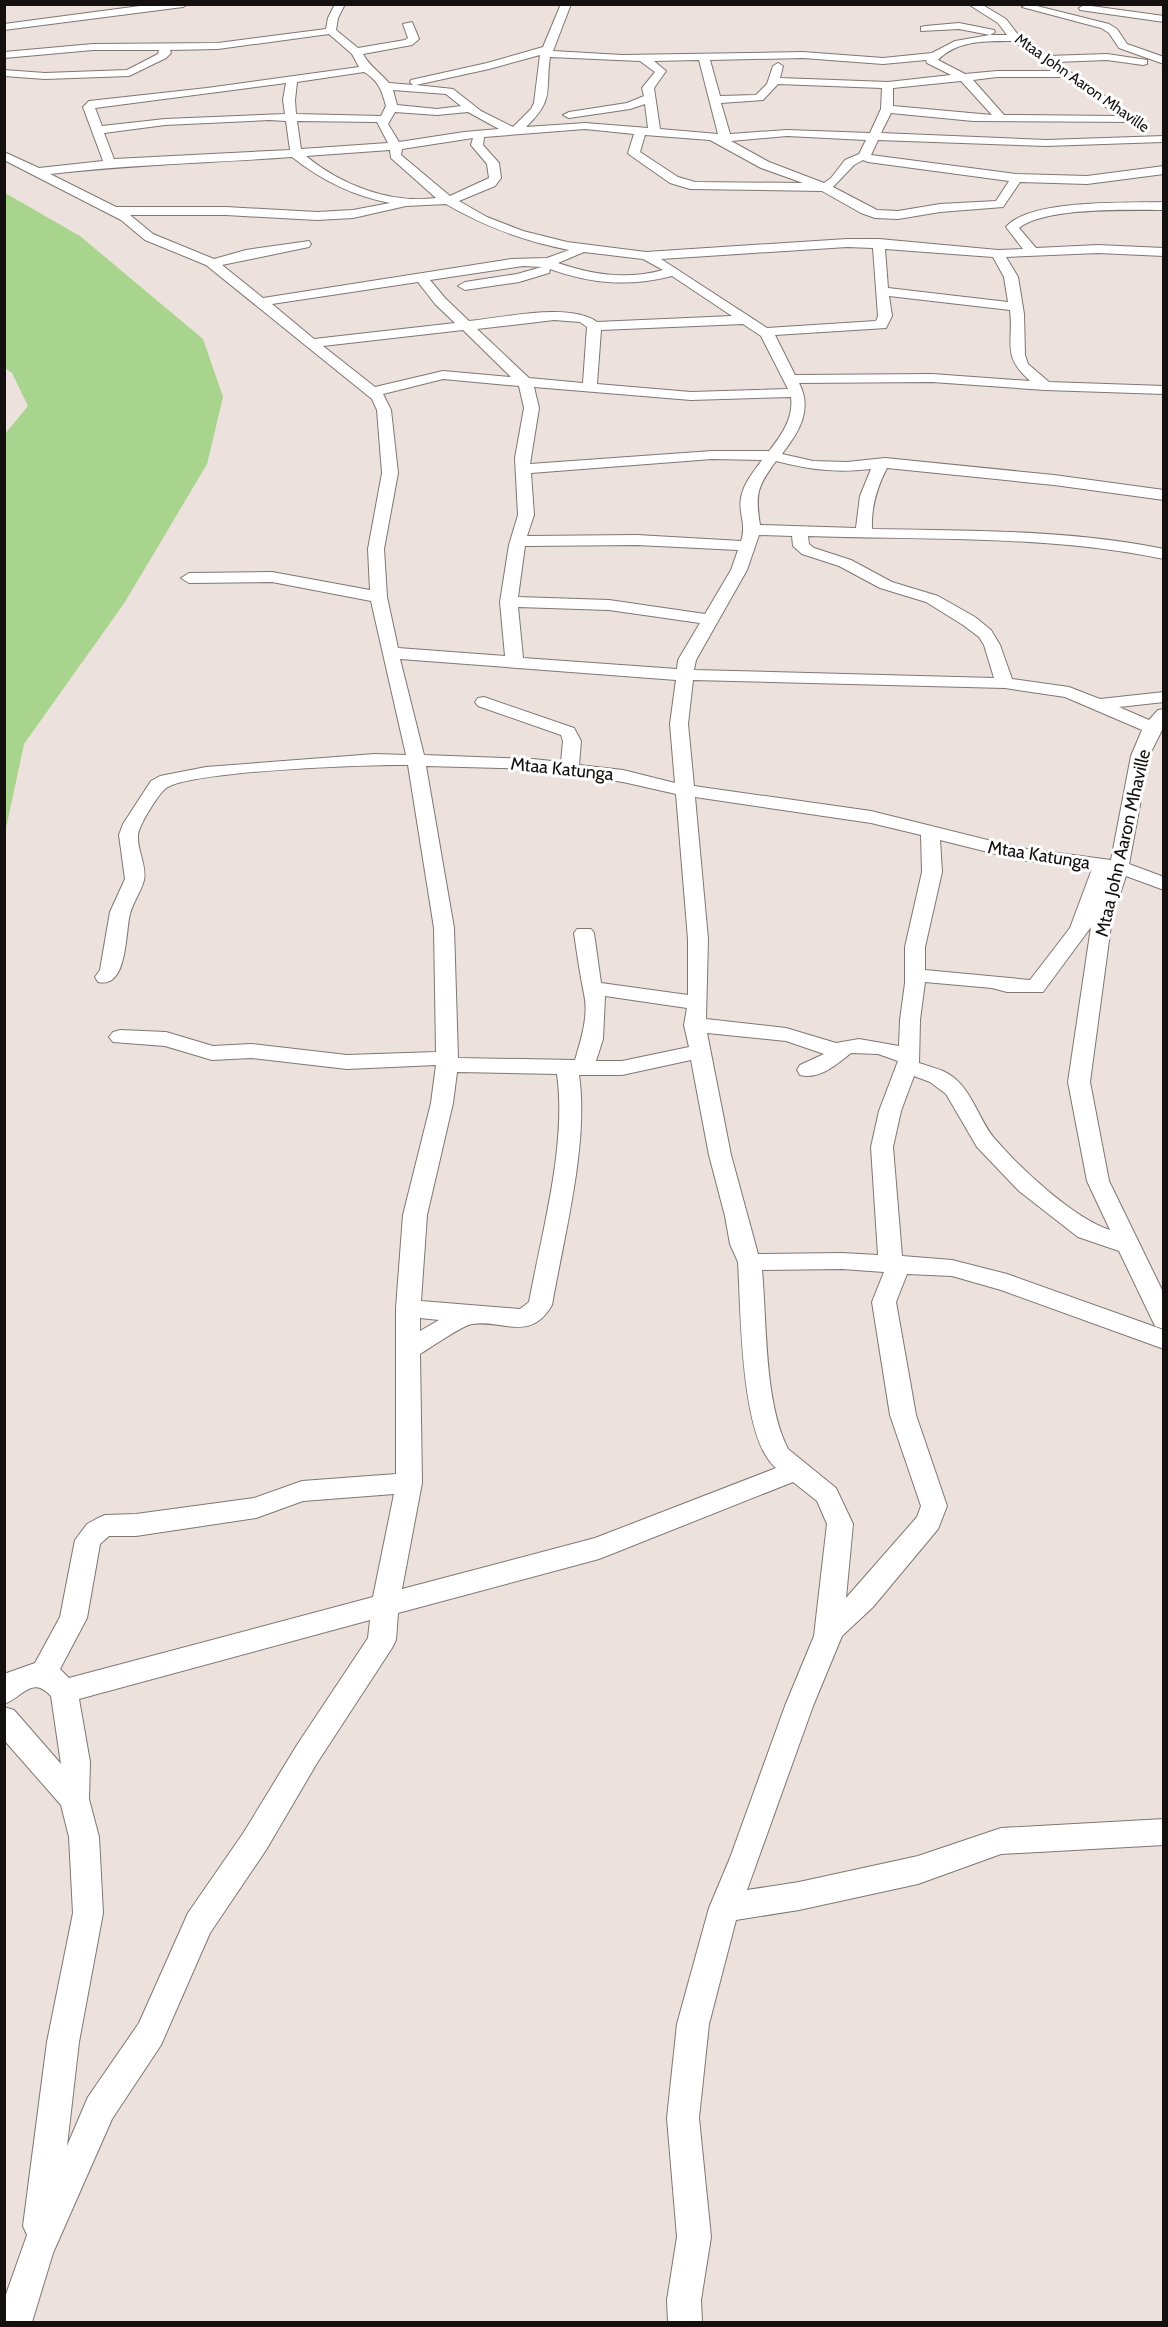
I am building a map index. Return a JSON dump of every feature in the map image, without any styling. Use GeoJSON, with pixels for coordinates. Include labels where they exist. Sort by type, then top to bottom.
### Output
{"type":"FeatureCollection","features":[{"type":"Feature","properties":{"kind":"street"},"geometry":{"type":"LineString","coordinates":[[104,4],[113,14]]}},
{"type":"Feature","properties":{"kind":"street"},"geometry":{"type":"LineString","coordinates":[[4,27],[183,4]]}},
{"type":"Feature","properties":{"kind":"street"},"geometry":{"type":"LineString","coordinates":[[331,31],[333,18],[340,4]]}},
{"type":"Feature","properties":{"kind":"street"},"geometry":{"type":"LineString","coordinates":[[552,113],[543,91],[544,59],[566,4]]}},
{"type":"Feature","properties":{"kind":"street","name":"Mtaa John Aaron Mhaville"},"geometry":{"type":"LineString","coordinates":[[973,4],[1002,21],[1014,37],[1163,140]]}},
{"type":"Feature","properties":{"kind":"street"},"geometry":{"type":"LineString","coordinates":[[1059,4],[1164,19]]}},
{"type":"Feature","properties":{"kind":"street"},"geometry":{"type":"LineString","coordinates":[[1027,7],[1105,26],[1113,31],[1124,46],[1164,62]]}},
{"type":"Feature","properties":{"kind":"street"},"geometry":{"type":"LineString","coordinates":[[356,52],[408,43],[414,39],[408,24]]}},
{"type":"Feature","properties":{"kind":"street"},"geometry":{"type":"LineString","coordinates":[[925,29],[959,26],[1014,37]]}},
{"type":"Feature","properties":{"kind":"street"},"geometry":{"type":"LineString","coordinates":[[4,55],[93,46],[218,46],[331,31]]}},
{"type":"Feature","properties":{"kind":"street"},"geometry":{"type":"LineString","coordinates":[[331,31],[342,43],[356,52],[366,69],[377,75],[386,86],[389,114],[382,124],[383,129],[396,146],[395,156],[448,200],[483,220],[519,234],[582,248],[646,256],[821,243],[879,243],[998,254],[1098,249],[1164,252]]}},
{"type":"Feature","properties":{"kind":"street"},"geometry":{"type":"LineString","coordinates":[[1001,118],[966,79],[931,61],[948,48],[972,39],[1014,37]]}},
{"type":"Feature","properties":{"kind":"street"},"geometry":{"type":"LineString","coordinates":[[4,73],[45,76],[129,73],[162,56],[165,53],[163,46]]}},
{"type":"Feature","properties":{"kind":"street"},"geometry":{"type":"LineString","coordinates":[[406,86],[429,77],[548,51],[642,57],[784,55],[883,61],[936,56]]}},
{"type":"Feature","properties":{"kind":"street"},"geometry":{"type":"LineString","coordinates":[[703,55],[725,138]]}},
{"type":"Feature","properties":{"kind":"street"},"geometry":{"type":"LineString","coordinates":[[716,100],[759,98],[774,81],[779,60],[784,55]]}},
{"type":"Feature","properties":{"kind":"street"},"geometry":{"type":"LineString","coordinates":[[642,57],[661,71],[648,88],[651,97],[647,130],[634,153],[669,178],[687,184],[726,187],[824,187],[836,180],[851,160],[864,156],[1016,178],[1087,180],[1164,170]]}},
{"type":"Feature","properties":{"kind":"street"},"geometry":{"type":"LineString","coordinates":[[1046,59],[1107,57],[1164,62]]}},
{"type":"Feature","properties":{"kind":"street"},"geometry":{"type":"LineString","coordinates":[[110,163],[89,107],[93,103],[366,69]]}},
{"type":"Feature","properties":{"kind":"street"},"geometry":{"type":"LineString","coordinates":[[774,81],[888,85],[966,79],[997,74],[1067,74]]}},
{"type":"Feature","properties":{"kind":"street"},"geometry":{"type":"LineString","coordinates":[[291,80],[290,100],[296,154],[315,168],[373,196],[411,202]]}},
{"type":"Feature","properties":{"kind":"street"},"geometry":{"type":"LineString","coordinates":[[864,156],[887,109],[888,85]]}},
{"type":"Feature","properties":{"kind":"street"},"geometry":{"type":"LineString","coordinates":[[386,86],[449,91],[470,108],[514,132]]}},
{"type":"Feature","properties":{"kind":"street"},"geometry":{"type":"LineString","coordinates":[[514,132],[552,113],[630,105],[651,97]]}},
{"type":"Feature","properties":{"kind":"street"},"geometry":{"type":"LineString","coordinates":[[99,130],[165,122],[389,114],[410,110],[437,112],[470,108]]}},
{"type":"Feature","properties":{"kind":"street"},"geometry":{"type":"LineString","coordinates":[[887,109],[963,117],[1129,118]]}},
{"type":"Feature","properties":{"kind":"street"},"geometry":{"type":"LineString","coordinates":[[552,113],[605,126],[725,138],[787,133],[1046,143],[1163,140]]}},
{"type":"Feature","properties":{"kind":"street"},"geometry":{"type":"LineString","coordinates":[[36,172],[110,163],[296,154],[396,146],[479,134],[605,126]]}},
{"type":"Feature","properties":{"kind":"street"},"geometry":{"type":"LineString","coordinates":[[111,211],[215,210],[317,216],[353,214],[411,202],[448,200],[490,183],[495,178],[493,162],[477,145],[479,134]]}},
{"type":"Feature","properties":{"kind":"street"},"geometry":{"type":"LineString","coordinates":[[708,137],[728,144],[765,165],[824,187],[865,210],[882,215],[898,215],[940,207],[999,204],[1004,201],[1016,178]]}},
{"type":"Feature","properties":{"kind":"street"},"geometry":{"type":"LineString","coordinates":[[4,155],[125,217],[149,237],[213,263],[378,397],[384,410],[390,473],[376,549],[379,597],[416,760],[444,928],[447,1061],[442,1103],[415,1215],[408,1308],[409,1483],[385,1606],[382,1640],[307,1754],[255,1841],[198,1923],[150,2034],[100,2108],[37,2251],[15,2322]]}},
{"type":"Feature","properties":{"kind":"street"},"geometry":{"type":"LineString","coordinates":[[1032,252],[1012,227],[1021,219],[1043,213],[1077,209],[1164,206]]}},
{"type":"Feature","properties":{"kind":"street"},"geometry":{"type":"LineString","coordinates":[[312,343],[416,330],[468,327],[507,320],[562,316],[584,318],[594,326],[881,325],[885,316],[879,267],[879,243]]}},
{"type":"Feature","properties":{"kind":"street"},"geometry":{"type":"LineString","coordinates":[[213,263],[246,254],[305,244]]}},
{"type":"Feature","properties":{"kind":"street"},"geometry":{"type":"LineString","coordinates":[[445,290],[519,278],[551,265],[582,248]]}},
{"type":"Feature","properties":{"kind":"street"},"geometry":{"type":"LineString","coordinates":[[998,254],[1011,277],[1016,307],[1018,355],[1022,366],[1045,386]]}},
{"type":"Feature","properties":{"kind":"street"},"geometry":{"type":"LineString","coordinates":[[646,256],[674,271],[771,339],[794,386],[799,406],[791,432],[757,477],[748,499],[751,538],[733,583],[687,660],[679,724],[683,790],[698,939],[696,1014],[700,1051],[720,1155],[737,1216],[742,1244],[750,1262],[760,1398],[772,1442],[779,1456],[795,1471],[812,1481],[826,1495],[840,1524],[828,1632],[724,1908],[693,2024],[683,2118],[694,2237],[684,2300],[685,2322]]}},
{"type":"Feature","properties":{"kind":"street"},"geometry":{"type":"LineString","coordinates":[[262,302],[511,263],[551,265],[576,274],[617,281],[638,280],[674,271]]}},
{"type":"Feature","properties":{"kind":"street"},"geometry":{"type":"LineString","coordinates":[[421,277],[445,290],[468,327],[524,381],[530,391],[531,425],[523,451],[528,497],[526,520],[518,541],[508,602],[509,631],[515,663]]}},
{"type":"Feature","properties":{"kind":"street"},"geometry":{"type":"LineString","coordinates":[[882,291],[1016,307]]}},
{"type":"Feature","properties":{"kind":"street"},"geometry":{"type":"LineString","coordinates":[[590,387],[594,326]]}},
{"type":"Feature","properties":{"kind":"street"},"geometry":{"type":"LineString","coordinates":[[372,392],[443,375],[691,396],[794,386],[932,378],[1045,386],[1164,390]]}},
{"type":"Feature","properties":{"kind":"street"},"geometry":{"type":"LineString","coordinates":[[524,470],[586,463],[712,455],[773,456],[823,467],[882,463],[1032,477],[1164,495]]}},
{"type":"Feature","properties":{"kind":"street"},"geometry":{"type":"LineString","coordinates":[[864,532],[863,517],[868,491],[882,463]]}},
{"type":"Feature","properties":{"kind":"street"},"geometry":{"type":"LineString","coordinates":[[518,541],[751,538],[799,531],[864,532],[1039,538],[1130,547],[1164,554]]}},
{"type":"Feature","properties":{"kind":"street"},"geometry":{"type":"LineString","coordinates":[[799,531],[801,546],[808,551],[845,563],[886,585],[932,599],[969,621],[985,634],[993,645],[1005,683]]}},
{"type":"Feature","properties":{"kind":"street"},"geometry":{"type":"LineString","coordinates":[[189,578],[272,577],[379,597]]}},
{"type":"Feature","properties":{"kind":"street"},"geometry":{"type":"LineString","coordinates":[[508,602],[620,606],[685,614],[710,620]]}},
{"type":"Feature","properties":{"kind":"street"},"geometry":{"type":"LineString","coordinates":[[390,653],[685,675],[1005,683],[1070,692],[1100,704],[1158,721]]}},
{"type":"Feature","properties":{"kind":"street"},"geometry":{"type":"LineString","coordinates":[[1100,704],[1164,697]]}},
{"type":"Feature","properties":{"kind":"street"},"geometry":{"type":"LineString","coordinates":[[484,702],[568,732],[572,741],[570,768]]}},
{"type":"Feature","properties":{"kind":"street","name":"Mtaa John Aaron Mhaville"},"geometry":{"type":"LineString","coordinates":[[1158,721],[1140,756],[1111,866],[1079,1082],[1098,1181],[1164,1320]]}},
{"type":"Feature","properties":{"kind":"street","name":"Mtaa Katunga"},"geometry":{"type":"LineString","coordinates":[[105,977],[111,970],[120,912],[135,879],[128,835],[132,824],[158,785],[167,780],[206,772],[266,766],[375,759],[533,764],[570,768],[623,776],[683,790],[871,817],[1020,854],[1111,866],[1164,884]]}},
{"type":"Feature","properties":{"kind":"street"},"geometry":{"type":"LineString","coordinates":[[828,1632],[863,1599],[919,1534],[929,1522],[934,1506],[903,1415],[884,1302],[896,1264],[887,1239],[882,1147],[890,1111],[909,1062],[915,947],[932,872],[930,831]]}},
{"type":"Feature","properties":{"kind":"street"},"geometry":{"type":"LineString","coordinates":[[915,975],[992,982],[1007,986],[1036,987],[1080,929],[1111,866]]}},
{"type":"Feature","properties":{"kind":"street"},"geometry":{"type":"LineString","coordinates":[[408,1308],[466,1315],[525,1318],[532,1315],[540,1305],[566,1162],[575,1068],[592,1039],[595,1018],[595,995],[584,933]]}},
{"type":"Feature","properties":{"kind":"street"},"geometry":{"type":"LineString","coordinates":[[592,988],[816,1042],[837,1052]]}},
{"type":"Feature","properties":{"kind":"street"},"geometry":{"type":"LineString","coordinates":[[120,1037],[166,1039],[212,1053],[251,1051],[347,1062],[447,1061],[575,1068],[630,1066],[700,1051]]}},
{"type":"Feature","properties":{"kind":"street"},"geometry":{"type":"LineString","coordinates":[[808,1070],[833,1059],[837,1052],[856,1045],[889,1050],[938,1077],[954,1089],[986,1142],[1027,1185],[1086,1231],[1128,1245]]}},
{"type":"Feature","properties":{"kind":"street"},"geometry":{"type":"LineString","coordinates":[[750,1262],[896,1264],[952,1268],[1007,1283],[1164,1340]]}},
{"type":"Feature","properties":{"kind":"street"},"geometry":{"type":"LineString","coordinates":[[408,1350],[466,1315]]}},
{"type":"Feature","properties":{"kind":"street"},"geometry":{"type":"LineString","coordinates":[[4,1692],[13,1683],[23,1678],[53,1683],[385,1606],[599,1548],[795,1471]]}},
{"type":"Feature","properties":{"kind":"street"},"geometry":{"type":"LineString","coordinates":[[37,2251],[63,2042],[88,1913],[84,1837],[74,1799],[76,1762],[53,1683],[73,1618],[88,1540],[96,1531],[105,1526],[136,1525],[246,1510],[302,1491],[409,1483]]}},
{"type":"Feature","properties":{"kind":"street"},"geometry":{"type":"LineString","coordinates":[[4,1719],[74,1799]]}},
{"type":"Feature","properties":{"kind":"street"},"geometry":{"type":"LineString","coordinates":[[724,1908],[799,1896],[918,1870],[1001,1841],[1164,1832]]}},
{"type":"Feature","properties":{"kind":"green space"},"geometry":{"type":"Polygon","coordinates":[[[5,193],[80,236],[203,339],[223,397],[207,464],[125,602],[24,744],[5,833],[5,434],[28,406],[12,373],[5,368],[5,193]]]}}]}
